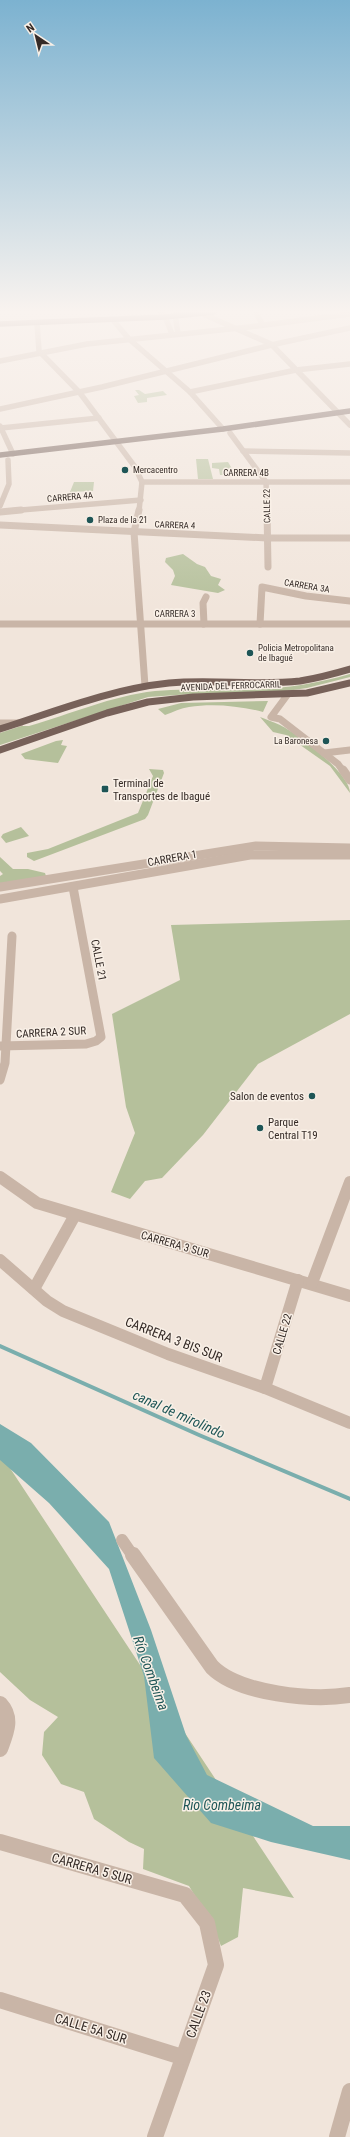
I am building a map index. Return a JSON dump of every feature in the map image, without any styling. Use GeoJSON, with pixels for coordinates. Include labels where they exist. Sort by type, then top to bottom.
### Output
{"type":"FeatureCollection","features":[{"type":"Feature","properties":{"kind":"main road"},"geometry":{"type":"LineString","coordinates":[[0,460],[342,412]]}},
{"type":"Feature","properties":{"kind":"main road"},"geometry":{"type":"LineString","coordinates":[[0,455],[230,433],[347,417]]}},
{"type":"Feature","properties":{"kind":"main road","name":"AVENIDA DEL FERROCARRIL"},"geometry":{"type":"LineString","coordinates":[[0,729],[95,699],[145,686],[201,683],[285,683],[320,678],[350,669]]}},
{"type":"Feature","properties":{"kind":"main road","name":"AVENIDA DEL FERROCARRIL"},"geometry":{"type":"LineString","coordinates":[[0,750],[107,713],[148,702],[192,697],[307,693],[350,683]]}},
{"type":"Feature","properties":{"kind":"street"},"geometry":{"type":"LineString","coordinates":[[94,412],[135,467],[142,482],[141,500],[134,532],[145,686]]}},
{"type":"Feature","properties":{"kind":"street"},"geometry":{"type":"LineString","coordinates":[[208,412],[223,428]]}},
{"type":"Feature","properties":{"kind":"street"},"geometry":{"type":"LineString","coordinates":[[339,412],[347,417],[350,425]]}},
{"type":"Feature","properties":{"kind":"street"},"geometry":{"type":"LineString","coordinates":[[13,454],[1,427],[99,418]]}},
{"type":"Feature","properties":{"kind":"street","name":"CALLE 22"},"geometry":{"type":"LineString","coordinates":[[230,433],[266,482],[268,567]]}},
{"type":"Feature","properties":{"kind":"street"},"geometry":{"type":"LineString","coordinates":[[243,451],[350,453]]}},
{"type":"Feature","properties":{"kind":"street"},"geometry":{"type":"LineString","coordinates":[[0,506],[6,496],[10,480],[8,460]]}},
{"type":"Feature","properties":{"kind":"street","name":"CARRERA 4B"},"geometry":{"type":"LineString","coordinates":[[142,482],[350,482]]}},
{"type":"Feature","properties":{"kind":"street","name":"CARRERA 4A"},"geometry":{"type":"LineString","coordinates":[[0,512],[141,500]]}},
{"type":"Feature","properties":{"kind":"street","name":"CARRERA 4"},"geometry":{"type":"LineString","coordinates":[[0,524],[268,538],[350,538]]}},
{"type":"Feature","properties":{"kind":"street","name":"CARRERA 3A"},"geometry":{"type":"LineString","coordinates":[[260,624],[262,587],[306,596],[350,601]]}},
{"type":"Feature","properties":{"kind":"street"},"geometry":{"type":"LineString","coordinates":[[204,624],[203,603],[206,597]]}},
{"type":"Feature","properties":{"kind":"street","name":"CARRERA 3"},"geometry":{"type":"LineString","coordinates":[[0,624],[350,624]]}},
{"type":"Feature","properties":{"kind":"street"},"geometry":{"type":"LineString","coordinates":[[288,694],[271,717],[280,719],[338,764],[350,780]]}},
{"type":"Feature","properties":{"kind":"street"},"geometry":{"type":"LineString","coordinates":[[0,723],[20,723]]}},
{"type":"Feature","properties":{"kind":"street"},"geometry":{"type":"LineString","coordinates":[[324,753],[350,750]]}},
{"type":"Feature","properties":{"kind":"street","name":"CARRERA 1"},"geometry":{"type":"LineString","coordinates":[[0,887],[256,846],[350,848]]}},
{"type":"Feature","properties":{"kind":"street","name":"CARRERA 1"},"geometry":{"type":"LineString","coordinates":[[0,899],[73,888],[250,855],[350,856]]}},
{"type":"Feature","properties":{"kind":"street","name":"CALLE 21"},"geometry":{"type":"LineString","coordinates":[[73,888],[101,1037]]}},
{"type":"Feature","properties":{"kind":"street"},"geometry":{"type":"LineString","coordinates":[[0,1080],[5,1063],[3,1046],[12,936]]}},
{"type":"Feature","properties":{"kind":"street","name":"CARRERA 2 SUR"},"geometry":{"type":"LineString","coordinates":[[3,1046],[86,1044],[96,1041],[101,1037]]}},
{"type":"Feature","properties":{"kind":"street","name":"CARRERA 3 SUR"},"geometry":{"type":"LineString","coordinates":[[2,1182],[37,1203],[312,1283],[350,1296]]}},
{"type":"Feature","properties":{"kind":"street"},"geometry":{"type":"LineString","coordinates":[[312,1283],[350,1182]]}},
{"type":"Feature","properties":{"kind":"street"},"geometry":{"type":"LineString","coordinates":[[34,1289],[75,1215]]}},
{"type":"Feature","properties":{"kind":"street","name":"CARRERA 3 BIS SUR"},"geometry":{"type":"LineString","coordinates":[[0,1260],[47,1301],[63,1311],[168,1354],[265,1388],[350,1423]]}},
{"type":"Feature","properties":{"kind":"street","name":"CALLE 22"},"geometry":{"type":"LineString","coordinates":[[265,1388],[298,1280]]}},
{"type":"Feature","properties":{"kind":"street"},"geometry":{"type":"LineString","coordinates":[[122,1540],[212,1667],[225,1679],[240,1685],[314,1698],[350,1695]]}},
{"type":"Feature","properties":{"kind":"street"},"geometry":{"type":"LineString","coordinates":[[0,1749],[9,1722],[3,1707]]}},
{"type":"Feature","properties":{"kind":"street","name":"CARRERA 5 SUR"},"geometry":{"type":"LineString","coordinates":[[0,1842],[185,1895]]}},
{"type":"Feature","properties":{"kind":"street","name":"CALLE 23"},"geometry":{"type":"LineString","coordinates":[[155,2137],[182,2057],[216,1965],[207,1923],[185,1895]]}},
{"type":"Feature","properties":{"kind":"street","name":"CALLE 5A SUR"},"geometry":{"type":"LineString","coordinates":[[0,2000],[182,2057]]}},
{"type":"Feature","properties":{"kind":"street"},"geometry":{"type":"LineString","coordinates":[[337,2137],[350,2091]]}},
{"type":"Feature","properties":{"kind":"green space"},"geometry":{"type":"Polygon","coordinates":[[[196,459],[208,459],[213,479],[198,479],[196,459]]]}},
{"type":"Feature","properties":{"kind":"green space"},"geometry":{"type":"Polygon","coordinates":[[[228,462],[234,472],[228,475],[220,475],[219,469],[212,468],[212,463],[228,462]]]}},
{"type":"Feature","properties":{"kind":"green space"},"geometry":{"type":"Polygon","coordinates":[[[74,482],[94,482],[93,491],[70,492],[74,482]]]}},
{"type":"Feature","properties":{"kind":"green space"},"geometry":{"type":"Polygon","coordinates":[[[183,554],[197,564],[205,567],[211,576],[221,579],[218,585],[225,590],[218,593],[171,585],[175,576],[173,570],[165,562],[166,558],[183,554]]]}},
{"type":"Feature","properties":{"kind":"green space"},"geometry":{"type":"Polygon","coordinates":[[[350,674],[350,677],[307,688],[279,692],[191,694],[148,697],[0,745],[0,733],[21,726],[29,726],[107,701],[139,693],[166,690],[234,690],[272,688],[311,683],[350,674]]]}},
{"type":"Feature","properties":{"kind":"green space"},"geometry":{"type":"Polygon","coordinates":[[[268,701],[263,712],[245,708],[207,705],[177,710],[165,715],[158,709],[181,703],[268,701]]]}},
{"type":"Feature","properties":{"kind":"green space"},"geometry":{"type":"Polygon","coordinates":[[[260,717],[280,725],[299,737],[322,755],[342,775],[348,785],[350,793],[330,766],[286,735],[273,732],[260,717]]]}},
{"type":"Feature","properties":{"kind":"green space"},"geometry":{"type":"Polygon","coordinates":[[[63,740],[61,745],[67,746],[58,763],[25,759],[21,754],[56,741],[63,740]]]}},
{"type":"Feature","properties":{"kind":"green space"},"geometry":{"type":"Polygon","coordinates":[[[149,769],[163,770],[164,773],[148,815],[145,819],[34,861],[27,857],[27,853],[48,849],[138,813],[153,776],[149,769]]]}},
{"type":"Feature","properties":{"kind":"green space"},"geometry":{"type":"Polygon","coordinates":[[[21,827],[29,836],[6,843],[1,837],[3,834],[21,827]]]}},
{"type":"Feature","properties":{"kind":"green space"},"geometry":{"type":"Polygon","coordinates":[[[0,857],[13,869],[28,869],[45,873],[47,879],[0,887],[0,876],[3,874],[0,871],[0,857]]]}},
{"type":"Feature","properties":{"kind":"green space"},"geometry":{"type":"Polygon","coordinates":[[[350,920],[350,1014],[258,1064],[203,1135],[162,1178],[145,1181],[130,1199],[111,1192],[135,1133],[126,1107],[112,1014],[180,980],[171,925],[350,920]]]}},
{"type":"Feature","properties":{"kind":"green space"},"geometry":{"type":"Polygon","coordinates":[[[0,1453],[294,1898],[243,1888],[238,1937],[221,1946],[214,1928],[189,1886],[143,1869],[144,1849],[129,1842],[94,1819],[84,1792],[61,1784],[42,1755],[44,1732],[58,1717],[30,1700],[0,1672],[0,1453]]]}},
{"type":"Feature","properties":{"kind":"water","name":"Rio Combeima"},"geometry":{"type":"Polygon","coordinates":[[[0,1424],[31,1443],[109,1522],[151,1630],[186,1735],[207,1775],[313,1826],[350,1826],[350,1860],[271,1842],[211,1823],[154,1758],[144,1676],[109,1569],[49,1503],[0,1460],[0,1424]]]}},
{"type":"Feature","properties":{"kind":"waterway","name":"canal de mirolindo"},"geometry":{"type":"LineString","coordinates":[[0,1346],[199,1435],[350,1499]]}},
{"type":"Feature","properties":{"kind":"place","name":"Mercacentro"},"geometry":{"type":"Point","coordinates":[125,470]}},
{"type":"Feature","properties":{"kind":"place","name":"Plaza de la 21"},"geometry":{"type":"Point","coordinates":[90,520]}},
{"type":"Feature","properties":{"kind":"place","name":"Policia Metropolitana de Ibagué"},"geometry":{"type":"Point","coordinates":[250,653]}},
{"type":"Feature","properties":{"kind":"place","name":"La Baronesa"},"geometry":{"type":"Point","coordinates":[326,741]}},
{"type":"Feature","properties":{"kind":"place","name":"Terminal de Transportes de Ibagué"},"geometry":{"type":"Point","coordinates":[105,789]}},
{"type":"Feature","properties":{"kind":"place","name":"Salon de eventos"},"geometry":{"type":"Point","coordinates":[312,1096]}},
{"type":"Feature","properties":{"kind":"place","name":"Parque Central T19"},"geometry":{"type":"Point","coordinates":[260,1128]}},
{"type":"Feature","properties":{"kind":"water label","name":"Río Combeima"},"geometry":{"type":"Point","coordinates":[151,1673]}}]}
